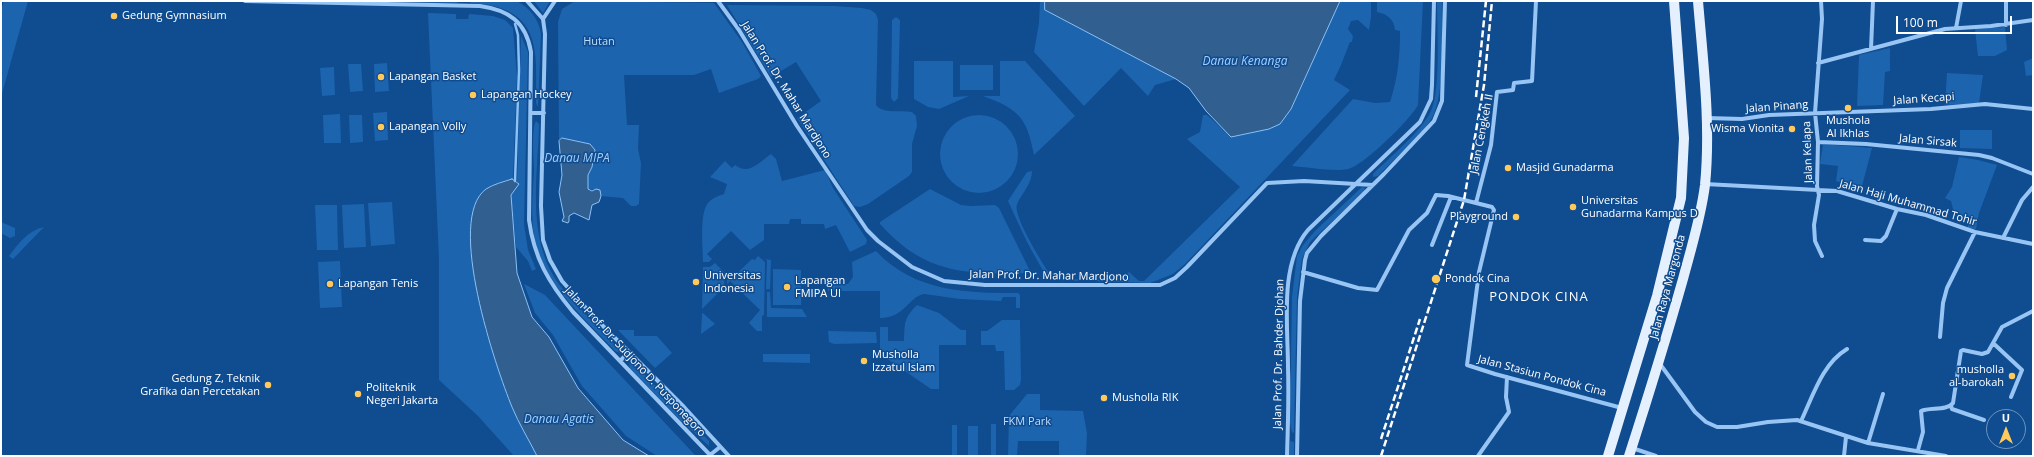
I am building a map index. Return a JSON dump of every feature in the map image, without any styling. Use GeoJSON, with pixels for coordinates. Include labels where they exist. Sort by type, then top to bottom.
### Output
{"type":"FeatureCollection","features":[{"type":"Feature","properties":{"kind":"main road","name":"Jalan Raya Margonda"},"geometry":{"type":"LineString","coordinates":[[1608,456],[1657,296],[1681,198],[1684,138],[1674,1]]}},
{"type":"Feature","properties":{"kind":"main road","name":"Jalan Raya Margonda"},"geometry":{"type":"LineString","coordinates":[[1631,452],[1660,364],[1695,235],[1705,184],[1707,118],[1698,1]]}},
{"type":"Feature","properties":{"kind":"street","name":"Jalan Prof. Dr. Sudjono D. Pusponegoro"},"geometry":{"type":"LineString","coordinates":[[245,1],[492,8],[502,11],[517,21],[526,33],[531,52],[529,220],[532,239],[540,264],[552,287],[573,312],[621,360],[711,456]]}},
{"type":"Feature","properties":{"kind":"street"},"geometry":{"type":"LineString","coordinates":[[526,1],[543,20],[555,1]]}},
{"type":"Feature","properties":{"kind":"street","name":"Jalan Prof. Dr. Mahar Mardjono"},"geometry":{"type":"LineString","coordinates":[[718,1],[739,30],[797,126],[867,230],[902,260],[927,274],[944,281],[985,285],[1160,285],[1175,278],[1187,267],[1267,183],[1304,181],[1373,185]]}},
{"type":"Feature","properties":{"kind":"street","name":"Jalan Prof. Dr. Bahder Djohan"},"geometry":{"type":"LineString","coordinates":[[1287,456],[1288,292],[1292,263],[1302,238],[1420,122],[1428,108],[1431,99],[1432,85],[1434,1]]}},
{"type":"Feature","properties":{"kind":"street"},"geometry":{"type":"LineString","coordinates":[[1297,456],[1300,301],[1303,272],[1307,253],[1314,244],[1429,128],[1438,113],[1442,101],[1445,1]]}},
{"type":"Feature","properties":{"kind":"street","name":"Jalan Cengkeh II"},"geometry":{"type":"LineString","coordinates":[[1476,203],[1491,145],[1498,91],[1513,90],[1514,83],[1532,82],[1536,1]]}},
{"type":"Feature","properties":{"kind":"street","name":"Jalan Pinang"},"geometry":{"type":"LineString","coordinates":[[1707,118],[1742,119],[1769,115],[1815,113],[1822,19],[1821,1]]}},
{"type":"Feature","properties":{"kind":"street"},"geometry":{"type":"LineString","coordinates":[[1871,49],[1873,1]]}},
{"type":"Feature","properties":{"kind":"street"},"geometry":{"type":"LineString","coordinates":[[1956,28],[1961,1]]}},
{"type":"Feature","properties":{"kind":"street"},"geometry":{"type":"LineString","coordinates":[[2006,1],[2006,25]]}},
{"type":"Feature","properties":{"kind":"street","name":"Jalan Prof. Dr. Sudjono D. Pusponegoro"},"geometry":{"type":"LineString","coordinates":[[543,20],[544,113],[541,206],[543,240],[550,260],[562,281],[601,326],[684,407],[729,456]]}},
{"type":"Feature","properties":{"kind":"street"},"geometry":{"type":"LineString","coordinates":[[1818,63],[1923,34],[1956,28],[2006,25],[2033,20]]}},
{"type":"Feature","properties":{"kind":"street","name":"Jalan Kecapi"},"geometry":{"type":"LineString","coordinates":[[1815,113],[1931,109],[1985,104],[2033,108]]}},
{"type":"Feature","properties":{"kind":"street"},"geometry":{"type":"LineString","coordinates":[[531,113],[544,113]]}},
{"type":"Feature","properties":{"kind":"street","name":"Jalan Kelapa"},"geometry":{"type":"LineString","coordinates":[[1815,113],[1818,142],[1817,186],[1819,195],[1814,232],[1815,241],[1822,256]]}},
{"type":"Feature","properties":{"kind":"street","name":"Jalan Sirsak"},"geometry":{"type":"LineString","coordinates":[[1818,142],[1866,144],[1979,155],[1992,158],[2033,174]]}},
{"type":"Feature","properties":{"kind":"street","name":"Jalan Haji Muhammad Tohir"},"geometry":{"type":"LineString","coordinates":[[1705,184],[1844,192],[1897,209],[1926,215],[1975,232],[2033,244]]}},
{"type":"Feature","properties":{"kind":"street"},"geometry":{"type":"LineString","coordinates":[[2003,238],[2022,200],[2033,187]]}},
{"type":"Feature","properties":{"kind":"street"},"geometry":{"type":"LineString","coordinates":[[1303,272],[1358,288],[1377,290],[1409,230],[1427,213],[1435,196],[1451,197],[1432,245]]}},
{"type":"Feature","properties":{"kind":"street","name":"Jalan Stasiun Pondok Cina"},"geometry":{"type":"LineString","coordinates":[[1451,197],[1476,203],[1494,210],[1479,272],[1467,361],[1469,366],[1622,408]]}},
{"type":"Feature","properties":{"kind":"street"},"geometry":{"type":"LineString","coordinates":[[1865,240],[1878,242],[1884,239],[1897,209]]}},
{"type":"Feature","properties":{"kind":"street"},"geometry":{"type":"LineString","coordinates":[[1940,337],[1943,303],[1947,288],[1975,232]]}},
{"type":"Feature","properties":{"kind":"street"},"geometry":{"type":"LineString","coordinates":[[1951,406],[1954,397],[1961,351],[1963,350],[1982,354],[1990,350],[2002,327],[2033,311]]}},
{"type":"Feature","properties":{"kind":"street"},"geometry":{"type":"LineString","coordinates":[[1993,343],[2022,370],[2011,396]]}},
{"type":"Feature","properties":{"kind":"street"},"geometry":{"type":"LineString","coordinates":[[1801,421],[1829,363],[1836,356],[1847,349]]}},
{"type":"Feature","properties":{"kind":"street"},"geometry":{"type":"LineString","coordinates":[[621,360],[629,352]]}},
{"type":"Feature","properties":{"kind":"street"},"geometry":{"type":"LineString","coordinates":[[1660,364],[1695,412],[1701,419],[1712,425],[1737,427],[1784,420],[1801,421],[1868,443],[1918,450],[1946,456]]}},
{"type":"Feature","properties":{"kind":"street"},"geometry":{"type":"LineString","coordinates":[[1478,456],[1509,412],[1506,397],[1507,377]]}},
{"type":"Feature","properties":{"kind":"street"},"geometry":{"type":"LineString","coordinates":[[1868,443],[1884,394]]}},
{"type":"Feature","properties":{"kind":"street"},"geometry":{"type":"LineString","coordinates":[[1918,450],[1923,432],[1921,411],[1930,407],[1951,406],[1952,409],[1984,420]]}},
{"type":"Feature","properties":{"kind":"street"},"geometry":{"type":"LineString","coordinates":[[1287,436],[1297,436]]}},
{"type":"Feature","properties":{"kind":"street"},"geometry":{"type":"LineString","coordinates":[[1844,456],[1846,437]]}},
{"type":"Feature","properties":{"kind":"street"},"geometry":{"type":"LineString","coordinates":[[711,456],[720,447]]}},
{"type":"Feature","properties":{"kind":"street"},"geometry":{"type":"LineString","coordinates":[[1631,452],[1656,456]]}},
{"type":"Feature","properties":{"kind":"green space"},"geometry":{"type":"Polygon","coordinates":[[[4,1],[28,1],[1,97],[1,10],[4,1]]]}},
{"type":"Feature","properties":{"kind":"green space"},"geometry":{"type":"Polygon","coordinates":[[[310,1],[460,1],[457,3],[310,1]]]}},
{"type":"Feature","properties":{"kind":"green space"},"geometry":{"type":"Polygon","coordinates":[[[470,1],[516,1],[530,10],[533,14],[541,34],[538,107],[536,103],[536,65],[534,48],[530,34],[523,22],[511,13],[494,6],[471,3],[470,1]]]}},
{"type":"Feature","properties":{"kind":"green space"},"geometry":{"type":"Polygon","coordinates":[[[534,1],[550,1],[543,13],[534,1]]]}},
{"type":"Feature","properties":{"kind":"green space","name":"Hutan"},"geometry":{"type":"Polygon","coordinates":[[[575,1],[714,3],[742,42],[761,76],[758,79],[719,93],[711,69],[694,75],[624,75],[627,125],[639,125],[638,149],[641,163],[639,204],[636,206],[631,206],[623,198],[601,196],[600,190],[588,189],[588,175],[592,167],[590,144],[562,138],[559,140],[558,22],[562,9],[575,1]]]}},
{"type":"Feature","properties":{"kind":"green space"},"geometry":{"type":"Polygon","coordinates":[[[1040,1],[1045,1],[1045,10],[1176,79],[1155,85],[1148,96],[1121,68],[1084,106],[1034,52],[1039,23],[1040,1]]]}},
{"type":"Feature","properties":{"kind":"green space"},"geometry":{"type":"Polygon","coordinates":[[[1340,1],[1371,1],[1369,30],[1358,20],[1351,21],[1348,29],[1353,36],[1352,42],[1350,42],[1334,80],[1350,90],[1185,264],[1173,274],[1150,283],[1053,280],[1047,278],[1027,242],[1008,201],[1027,172],[1032,171],[1032,176],[1017,204],[1019,219],[1030,242],[1053,279],[1121,280],[1129,272],[1139,281],[1144,281],[1240,187],[1187,139],[1200,132],[1203,115],[1207,115],[1231,137],[1280,124],[1291,109],[1340,1]]]}},
{"type":"Feature","properties":{"kind":"green space"},"geometry":{"type":"Polygon","coordinates":[[[1377,1],[1423,1],[1418,105],[1414,112],[1386,142],[1355,166],[1348,169],[1335,170],[1292,166],[1353,99],[1375,103],[1390,102],[1398,67],[1400,31],[1395,30],[1392,20],[1384,14],[1377,12],[1377,1]]]}},
{"type":"Feature","properties":{"kind":"green space"},"geometry":{"type":"Polygon","coordinates":[[[1437,1],[1442,1],[1442,62],[1439,93],[1432,118],[1421,132],[1378,176],[1373,177],[1373,174],[1405,144],[1420,127],[1431,111],[1434,101],[1437,74],[1437,1]]]}},
{"type":"Feature","properties":{"kind":"green space"},"geometry":{"type":"Polygon","coordinates":[[[727,5],[833,6],[862,8],[871,10],[876,14],[878,20],[876,105],[883,110],[912,112],[916,116],[917,126],[912,144],[912,172],[909,176],[868,204],[860,207],[854,206],[797,118],[821,101],[796,62],[771,77],[727,5]]]}},
{"type":"Feature","properties":{"kind":"green space"},"geometry":{"type":"Polygon","coordinates":[[[428,13],[456,14],[456,19],[468,19],[469,14],[493,16],[505,20],[513,28],[517,77],[513,179],[499,183],[485,329],[512,407],[537,456],[514,456],[478,416],[439,380],[439,259],[428,13]]]}},
{"type":"Feature","properties":{"kind":"green space"},"geometry":{"type":"Polygon","coordinates":[[[896,17],[900,20],[898,98],[894,102],[891,98],[892,20],[896,17]]]}},
{"type":"Feature","properties":{"kind":"green space"},"geometry":{"type":"Polygon","coordinates":[[[2005,27],[2007,50],[1995,56],[1978,56],[1975,29],[2005,27]]]}},
{"type":"Feature","properties":{"kind":"green space"},"geometry":{"type":"Polygon","coordinates":[[[521,36],[528,52],[524,224],[528,250],[536,269],[532,271],[528,261],[516,247],[511,195],[519,184],[517,182],[521,36]]]}},
{"type":"Feature","properties":{"kind":"green space"},"geometry":{"type":"Polygon","coordinates":[[[1890,48],[1890,71],[1885,72],[1883,105],[1857,106],[1859,55],[1890,48]]]}},
{"type":"Feature","properties":{"kind":"green space"},"geometry":{"type":"Polygon","coordinates":[[[2033,58],[2033,75],[2026,76],[2024,62],[2033,58]]]}},
{"type":"Feature","properties":{"kind":"green space"},"geometry":{"type":"Polygon","coordinates":[[[914,61],[953,61],[953,97],[969,96],[939,109],[928,107],[914,99],[914,61]]]}},
{"type":"Feature","properties":{"kind":"green space"},"geometry":{"type":"Polygon","coordinates":[[[1000,61],[1025,61],[1075,116],[1034,155],[1028,132],[1019,116],[1005,106],[983,96],[1000,96],[1000,61]]]}},
{"type":"Feature","properties":{"kind":"green space","name":"Lapangan Basket"},"geometry":{"type":"Polygon","coordinates":[[[387,63],[389,91],[375,92],[374,64],[387,63]]]}},
{"type":"Feature","properties":{"kind":"green space","name":"Lapangan Basket"},"geometry":{"type":"Polygon","coordinates":[[[348,64],[361,64],[363,91],[350,92],[348,64]]]}},
{"type":"Feature","properties":{"kind":"green space"},"geometry":{"type":"Polygon","coordinates":[[[960,65],[993,65],[993,90],[960,90],[960,65]]]}},
{"type":"Feature","properties":{"kind":"green space"},"geometry":{"type":"Polygon","coordinates":[[[334,67],[335,95],[322,96],[320,68],[334,67]]]}},
{"type":"Feature","properties":{"kind":"green space"},"geometry":{"type":"Polygon","coordinates":[[[1947,73],[1983,75],[1979,103],[1945,105],[1947,73]]]}},
{"type":"Feature","properties":{"kind":"green space","name":"Lapangan Volly"},"geometry":{"type":"Polygon","coordinates":[[[387,112],[388,140],[375,141],[373,113],[387,112]]]}},
{"type":"Feature","properties":{"kind":"green space"},"geometry":{"type":"Polygon","coordinates":[[[340,114],[341,143],[324,143],[323,115],[340,114]]]}},
{"type":"Feature","properties":{"kind":"green space","name":"Lapangan Volly"},"geometry":{"type":"Polygon","coordinates":[[[349,115],[362,115],[363,142],[350,143],[349,115]]]}},
{"type":"Feature","properties":{"kind":"green space"},"geometry":{"type":"Polygon","coordinates":[[[979,115],[994,118],[1001,122],[1011,132],[1015,139],[1018,154],[1015,169],[1011,176],[1001,186],[994,190],[979,193],[964,190],[957,186],[947,176],[943,169],[940,154],[943,139],[947,132],[957,122],[964,118],[979,115]]]}},
{"type":"Feature","properties":{"kind":"green space"},"geometry":{"type":"Polygon","coordinates":[[[536,121],[539,124],[536,209],[538,230],[550,270],[562,288],[618,348],[620,353],[615,351],[579,314],[557,287],[540,257],[533,232],[532,214],[534,170],[533,138],[534,125],[536,121]]]}},
{"type":"Feature","properties":{"kind":"green space"},"geometry":{"type":"Polygon","coordinates":[[[1960,130],[1992,130],[1992,149],[1960,148],[1960,130]]]}},
{"type":"Feature","properties":{"kind":"green space"},"geometry":{"type":"Polygon","coordinates":[[[1823,144],[1872,148],[1861,190],[1836,181],[1838,166],[1820,164],[1823,144]]]}},
{"type":"Feature","properties":{"kind":"green space"},"geometry":{"type":"Polygon","coordinates":[[[771,154],[776,159],[782,181],[825,170],[833,188],[867,240],[866,244],[850,252],[836,225],[825,229],[824,224],[801,224],[801,219],[790,219],[789,224],[764,224],[764,240],[750,250],[731,231],[707,254],[712,259],[709,262],[703,262],[702,223],[705,208],[711,200],[724,194],[727,184],[710,177],[725,161],[732,168],[735,165],[745,169],[754,167],[771,154]]]}},
{"type":"Feature","properties":{"kind":"green space"},"geometry":{"type":"Polygon","coordinates":[[[1959,157],[1997,165],[1979,213],[1976,229],[1968,228],[1968,220],[1954,213],[1951,201],[1945,198],[1952,187],[1959,157]]]}},
{"type":"Feature","properties":{"kind":"green space"},"geometry":{"type":"Polygon","coordinates":[[[1362,187],[1365,188],[1364,192],[1310,242],[1302,259],[1297,297],[1294,432],[1292,433],[1290,423],[1292,297],[1297,256],[1303,245],[1315,231],[1362,187]]]}},
{"type":"Feature","properties":{"kind":"green space"},"geometry":{"type":"Polygon","coordinates":[[[930,189],[961,205],[995,205],[999,208],[1030,271],[1026,273],[983,273],[946,268],[929,262],[913,253],[897,241],[880,224],[880,222],[930,189]]]}},
{"type":"Feature","properties":{"kind":"green space","name":"Lapangan Tenis"},"geometry":{"type":"Polygon","coordinates":[[[392,202],[395,244],[371,246],[368,203],[392,202]]]}},
{"type":"Feature","properties":{"kind":"green space","name":"Lapangan Tenis"},"geometry":{"type":"Polygon","coordinates":[[[364,204],[366,247],[344,248],[342,205],[364,204]]]}},
{"type":"Feature","properties":{"kind":"green space","name":"Lapangan Tenis"},"geometry":{"type":"Polygon","coordinates":[[[315,205],[337,205],[338,250],[317,250],[315,205]]]}},
{"type":"Feature","properties":{"kind":"green space"},"geometry":{"type":"Polygon","coordinates":[[[1,222],[15,228],[15,236],[10,238],[1,233],[1,222]]]}},
{"type":"Feature","properties":{"kind":"green space"},"geometry":{"type":"Polygon","coordinates":[[[44,227],[13,259],[9,256],[20,242],[28,235],[33,231],[44,227]]]}},
{"type":"Feature","properties":{"kind":"green space"},"geometry":{"type":"Polygon","coordinates":[[[876,251],[891,265],[907,275],[924,282],[961,291],[1018,293],[1020,295],[1020,308],[1016,308],[1016,297],[1003,297],[1001,301],[960,299],[924,294],[914,299],[895,315],[880,318],[880,291],[828,291],[828,284],[848,284],[853,277],[852,262],[876,251]]]}},
{"type":"Feature","properties":{"kind":"green space"},"geometry":{"type":"Polygon","coordinates":[[[758,256],[765,262],[764,315],[762,316],[762,331],[757,331],[749,323],[760,310],[730,281],[727,284],[727,275],[731,279],[752,259],[755,260],[758,256]]]}},
{"type":"Feature","properties":{"kind":"green space"},"geometry":{"type":"Polygon","coordinates":[[[765,259],[771,260],[770,289],[766,289],[767,260],[765,259]]]}},
{"type":"Feature","properties":{"kind":"green space","name":"Lapangan Tenis"},"geometry":{"type":"Polygon","coordinates":[[[340,261],[342,307],[320,308],[318,262],[340,261]]]}},
{"type":"Feature","properties":{"kind":"green space"},"geometry":{"type":"Polygon","coordinates":[[[715,263],[725,273],[724,287],[702,309],[703,267],[710,267],[715,263]]]}},
{"type":"Feature","properties":{"kind":"green space","name":"Lapangan FMIPA UI"},"geometry":{"type":"Polygon","coordinates":[[[773,269],[801,270],[801,305],[773,305],[773,269]]]}},
{"type":"Feature","properties":{"kind":"green space"},"geometry":{"type":"Polygon","coordinates":[[[524,284],[545,295],[696,456],[657,456],[626,436],[582,386],[553,335],[535,313],[524,284]]]}},
{"type":"Feature","properties":{"kind":"green space"},"geometry":{"type":"Polygon","coordinates":[[[767,292],[770,292],[771,308],[802,309],[807,317],[767,317],[767,292]]]}},
{"type":"Feature","properties":{"kind":"green space"},"geometry":{"type":"Polygon","coordinates":[[[917,305],[939,313],[961,330],[966,330],[966,345],[939,345],[939,389],[931,389],[880,354],[880,327],[888,327],[888,341],[904,341],[904,330],[907,318],[917,305]]]}},
{"type":"Feature","properties":{"kind":"green space"},"geometry":{"type":"Polygon","coordinates":[[[703,313],[715,324],[701,334],[702,314],[703,313]]]}},
{"type":"Feature","properties":{"kind":"green space"},"geometry":{"type":"Polygon","coordinates":[[[1002,320],[1020,320],[1021,379],[1020,385],[1014,390],[1005,390],[1004,351],[996,351],[995,345],[981,345],[981,331],[987,331],[1002,320]]]}},
{"type":"Feature","properties":{"kind":"green space"},"geometry":{"type":"Polygon","coordinates":[[[618,330],[634,330],[634,336],[657,336],[672,353],[655,368],[618,330]]]}},
{"type":"Feature","properties":{"kind":"green space"},"geometry":{"type":"Polygon","coordinates":[[[828,331],[876,332],[877,343],[834,344],[829,342],[828,331]]]}},
{"type":"Feature","properties":{"kind":"green space"},"geometry":{"type":"Polygon","coordinates":[[[763,354],[810,354],[810,363],[763,362],[763,354]]]}},
{"type":"Feature","properties":{"kind":"green space"},"geometry":{"type":"Polygon","coordinates":[[[629,363],[632,363],[641,371],[709,441],[709,446],[681,421],[630,368],[629,363]]]}},
{"type":"Feature","properties":{"kind":"green space","name":"FKM Park"},"geometry":{"type":"Polygon","coordinates":[[[1027,394],[1040,394],[1040,410],[1083,411],[1087,433],[1086,456],[1059,456],[1059,441],[1018,441],[1017,456],[1008,456],[1009,416],[1027,394]]]}},
{"type":"Feature","properties":{"kind":"green space"},"geometry":{"type":"Polygon","coordinates":[[[991,424],[996,424],[996,456],[991,456],[991,424]]]}},
{"type":"Feature","properties":{"kind":"green space"},"geometry":{"type":"Polygon","coordinates":[[[952,425],[957,425],[957,456],[952,456],[952,425]]]}},
{"type":"Feature","properties":{"kind":"green space"},"geometry":{"type":"Polygon","coordinates":[[[968,426],[978,426],[978,456],[968,456],[968,426]]]}},
{"type":"Feature","properties":{"kind":"green space"},"geometry":{"type":"Polygon","coordinates":[[[1290,441],[1294,442],[1294,456],[1289,456],[1290,441]]]}},
{"type":"Feature","properties":{"kind":"water","name":"Danau Kenanga"},"geometry":{"type":"Polygon","coordinates":[[[1045,1],[1340,1],[1291,109],[1280,124],[1269,129],[1231,137],[1206,111],[1189,88],[1176,79],[1045,10],[1045,1]]]}},
{"type":"Feature","properties":{"kind":"water","name":"Danau MIPA"},"geometry":{"type":"Polygon","coordinates":[[[562,138],[590,144],[595,150],[592,167],[588,175],[588,189],[592,191],[596,189],[600,190],[601,196],[599,202],[592,205],[589,220],[574,213],[569,216],[568,223],[562,221],[564,217],[559,192],[562,175],[559,141],[562,138]]]}},
{"type":"Feature","properties":{"kind":"water","name":"Danau Agatis"},"geometry":{"type":"Polygon","coordinates":[[[512,179],[519,184],[511,195],[517,273],[532,317],[549,337],[578,388],[623,440],[649,456],[537,456],[518,420],[495,361],[486,329],[472,261],[471,230],[475,205],[486,189],[495,184],[512,179]]]}},
{"type":"Feature","properties":{"kind":"waterway"},"geometry":{"type":"LineString","coordinates":[[515,24],[518,35],[519,70],[515,181]]}},
{"type":"Feature","properties":{"kind":"railway"},"geometry":{"type":"LineString","coordinates":[[1476,97],[1486,1]]}},
{"type":"Feature","properties":{"kind":"railway"},"geometry":{"type":"LineString","coordinates":[[1381,456],[1464,200],[1484,85],[1492,1]]}},
{"type":"Feature","properties":{"kind":"railway"},"geometry":{"type":"LineString","coordinates":[[1381,439],[1420,319]]}},
{"type":"Feature","properties":{"kind":"place","name":"Gedung Gymnasium"},"geometry":{"type":"Point","coordinates":[114,16]}},
{"type":"Feature","properties":{"kind":"place","name":"Lapangan Basket"},"geometry":{"type":"Point","coordinates":[381,77]}},
{"type":"Feature","properties":{"kind":"place","name":"Lapangan Hockey"},"geometry":{"type":"Point","coordinates":[473,95]}},
{"type":"Feature","properties":{"kind":"place","name":"Mushola Al Ikhlas"},"geometry":{"type":"Point","coordinates":[1848,108]}},
{"type":"Feature","properties":{"kind":"place","name":"Lapangan Volly"},"geometry":{"type":"Point","coordinates":[381,127]}},
{"type":"Feature","properties":{"kind":"place","name":"Wisma Vionita"},"geometry":{"type":"Point","coordinates":[1792,129]}},
{"type":"Feature","properties":{"kind":"place","name":"Masjid Gunadarma"},"geometry":{"type":"Point","coordinates":[1508,168]}},
{"type":"Feature","properties":{"kind":"place","name":"Universitas Gunadarma Kampus D"},"geometry":{"type":"Point","coordinates":[1573,207]}},
{"type":"Feature","properties":{"kind":"place","name":"Playground"},"geometry":{"type":"Point","coordinates":[1516,217]}},
{"type":"Feature","properties":{"kind":"place","name":"Pondok Cina"},"geometry":{"type":"Point","coordinates":[1436,279]}},
{"type":"Feature","properties":{"kind":"place","name":"Universitas Indonesia"},"geometry":{"type":"Point","coordinates":[696,282]}},
{"type":"Feature","properties":{"kind":"place","name":"Lapangan Tenis"},"geometry":{"type":"Point","coordinates":[330,284]}},
{"type":"Feature","properties":{"kind":"place","name":"Lapangan FMIPA UI"},"geometry":{"type":"Point","coordinates":[787,287]}},
{"type":"Feature","properties":{"kind":"place","name":"Musholla Izzatul Islam"},"geometry":{"type":"Point","coordinates":[864,361]}},
{"type":"Feature","properties":{"kind":"place","name":"musholla al-barokah"},"geometry":{"type":"Point","coordinates":[2012,376]}},
{"type":"Feature","properties":{"kind":"place","name":"Gedung Z, Teknik Grafika dan Percetakan"},"geometry":{"type":"Point","coordinates":[268,385]}},
{"type":"Feature","properties":{"kind":"place","name":"Politeknik Negeri Jakarta"},"geometry":{"type":"Point","coordinates":[358,394]}},
{"type":"Feature","properties":{"kind":"place","name":"Musholla RIK"},"geometry":{"type":"Point","coordinates":[1104,398]}},
{"type":"Feature","properties":{"kind":"district","name":"PONDOK CINA"},"geometry":{"type":"Point","coordinates":[1539,297]}}]}
